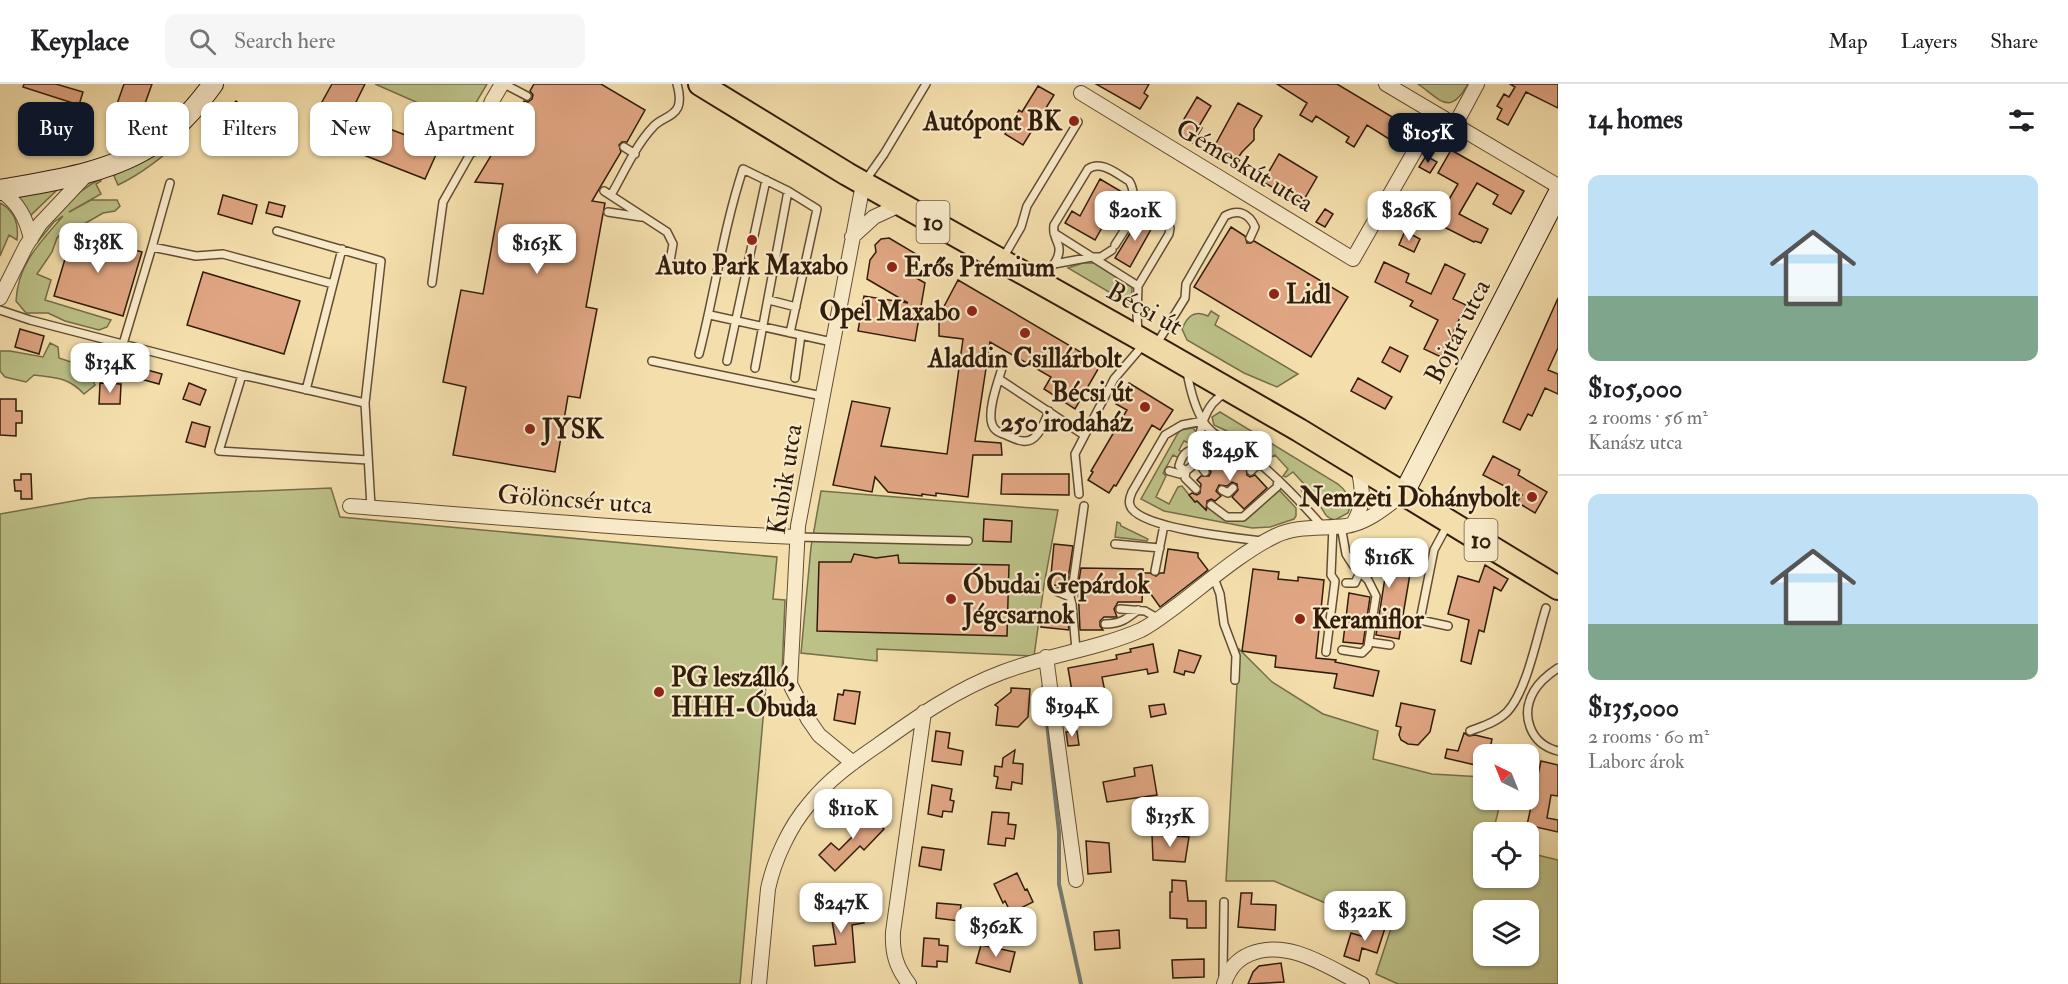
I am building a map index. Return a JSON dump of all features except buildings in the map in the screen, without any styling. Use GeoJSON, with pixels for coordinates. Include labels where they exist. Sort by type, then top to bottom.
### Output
{"type":"FeatureCollection","features":[{"type":"Feature","properties":{"kind":"main road","name":"Bécsi út"},"geometry":{"type":"LineString","coordinates":[[700,84],[863,184],[1147,342],[1358,465],[1558,588]]}},
{"type":"Feature","properties":{"kind":"street"},"geometry":{"type":"LineString","coordinates":[[0,190],[91,171],[127,158],[153,145],[181,121],[213,84]]}},
{"type":"Feature","properties":{"kind":"street"},"geometry":{"type":"LineString","coordinates":[[492,102],[503,84]]}},
{"type":"Feature","properties":{"kind":"street"},"geometry":{"type":"LineString","coordinates":[[1386,84],[1558,186]]}},
{"type":"Feature","properties":{"kind":"street"},"geometry":{"type":"LineString","coordinates":[[1455,125],[1477,84]]}},
{"type":"Feature","properties":{"kind":"street","name":"Gémeskút utca"},"geometry":{"type":"LineString","coordinates":[[1081,93],[1353,259],[1436,114]]}},
{"type":"Feature","properties":{"kind":"street"},"geometry":{"type":"LineString","coordinates":[[0,298],[40,224],[91,171]]}},
{"type":"Feature","properties":{"kind":"street","name":"Kubik utca"},"geometry":{"type":"LineString","coordinates":[[853,763],[819,735],[790,684],[797,537],[863,184]]}},
{"type":"Feature","properties":{"kind":"street"},"geometry":{"type":"LineString","coordinates":[[0,190],[20,209],[31,238]]}},
{"type":"Feature","properties":{"kind":"street","name":"Bojtár utca"},"geometry":{"type":"LineString","coordinates":[[1404,493],[1558,194]]}},
{"type":"Feature","properties":{"kind":"street"},"geometry":{"type":"LineString","coordinates":[[852,237],[874,217],[900,205]]}},
{"type":"Feature","properties":{"kind":"street"},"geometry":{"type":"LineString","coordinates":[[1337,525],[1362,506],[1363,496],[1358,465]]}},
{"type":"Feature","properties":{"kind":"street"},"geometry":{"type":"LineString","coordinates":[[759,984],[768,889],[784,845],[809,804],[820,791],[853,763],[924,712],[980,681],[1046,657],[1142,629],[1266,541],[1294,530],[1337,525],[1374,514],[1404,493]]}},
{"type":"Feature","properties":{"kind":"street","name":"Gölöncsér utca"},"geometry":{"type":"LineString","coordinates":[[350,506],[715,534],[797,537]]}},
{"type":"Feature","properties":{"kind":"street"},"geometry":{"type":"LineString","coordinates":[[1046,657],[1076,880]]}},
{"type":"Feature","properties":{"kind":"street"},"geometry":{"type":"LineString","coordinates":[[909,984],[892,951],[893,932],[924,712]]}},
{"type":"Feature","properties":{"kind":"street"},"geometry":{"type":"LineString","coordinates":[[1224,984],[1234,963],[1264,949],[1276,949],[1297,953],[1362,984]]}},
{"type":"Feature","properties":{"kind":"lane"},"geometry":{"type":"LineString","coordinates":[[503,84],[527,96]]}},
{"type":"Feature","properties":{"kind":"lane"},"geometry":{"type":"LineString","coordinates":[[669,267],[673,244],[667,232],[608,193],[653,126],[676,110],[680,99],[676,84]]}},
{"type":"Feature","properties":{"kind":"lane"},"geometry":{"type":"LineString","coordinates":[[863,184],[926,84]]}},
{"type":"Feature","properties":{"kind":"lane"},"geometry":{"type":"LineString","coordinates":[[1002,260],[1021,226],[1027,206],[1078,122]]}},
{"type":"Feature","properties":{"kind":"lane"},"geometry":{"type":"LineString","coordinates":[[624,147],[635,154]]}},
{"type":"Feature","properties":{"kind":"lane"},"geometry":{"type":"LineString","coordinates":[[432,283],[443,202],[469,156]]}},
{"type":"Feature","properties":{"kind":"lane"},"geometry":{"type":"LineString","coordinates":[[1038,281],[1054,264],[1059,250],[1054,225],[1088,169],[1102,165],[1129,181],[1138,208],[1170,228],[1169,234],[1138,286],[1137,315],[1147,342]]}},
{"type":"Feature","properties":{"kind":"lane"},"geometry":{"type":"LineString","coordinates":[[699,354],[710,315],[731,208],[743,170],[788,191],[817,209],[790,333]]}},
{"type":"Feature","properties":{"kind":"lane"},"geometry":{"type":"LineString","coordinates":[[727,361],[766,180]]}},
{"type":"Feature","properties":{"kind":"lane"},"geometry":{"type":"LineString","coordinates":[[123,344],[170,183]]}},
{"type":"Feature","properties":{"kind":"lane"},"geometry":{"type":"LineString","coordinates":[[755,368],[788,191]]}},
{"type":"Feature","properties":{"kind":"lane"},"geometry":{"type":"LineString","coordinates":[[1054,264],[1101,257],[1113,248],[1138,208]]}},
{"type":"Feature","properties":{"kind":"lane"},"geometry":{"type":"LineString","coordinates":[[608,212],[646,218]]}},
{"type":"Feature","properties":{"kind":"lane"},"geometry":{"type":"LineString","coordinates":[[1079,494],[1075,454],[1114,379],[1185,298],[1186,284],[1225,216],[1233,212],[1243,213],[1251,219],[1255,227],[1250,238]]}},
{"type":"Feature","properties":{"kind":"lane"},"geometry":{"type":"LineString","coordinates":[[277,231],[381,261],[365,403],[371,507]]}},
{"type":"Feature","properties":{"kind":"lane"},"geometry":{"type":"LineString","coordinates":[[1054,232],[1138,286]]}},
{"type":"Feature","properties":{"kind":"lane"},"geometry":{"type":"LineString","coordinates":[[152,247],[196,256],[223,254],[333,284]]}},
{"type":"Feature","properties":{"kind":"lane"},"geometry":{"type":"LineString","coordinates":[[306,390],[342,249]]}},
{"type":"Feature","properties":{"kind":"lane"},"geometry":{"type":"LineString","coordinates":[[769,300],[796,307]]}},
{"type":"Feature","properties":{"kind":"lane"},"geometry":{"type":"LineString","coordinates":[[0,310],[242,375],[365,403]]}},
{"type":"Feature","properties":{"kind":"lane"},"geometry":{"type":"LineString","coordinates":[[710,315],[832,342]]}},
{"type":"Feature","properties":{"kind":"lane"},"geometry":{"type":"LineString","coordinates":[[795,378],[801,335]]}},
{"type":"Feature","properties":{"kind":"lane"},"geometry":{"type":"LineString","coordinates":[[652,361],[822,396]]}},
{"type":"Feature","properties":{"kind":"lane"},"geometry":{"type":"LineString","coordinates":[[1185,364],[1191,394],[1203,421],[1209,428],[1261,465],[1337,525],[1346,554],[1368,580],[1376,596],[1368,647],[1362,653],[1342,650]]}},
{"type":"Feature","properties":{"kind":"lane"},"geometry":{"type":"LineString","coordinates":[[1003,365],[991,412],[993,428],[1023,442],[1035,438],[1049,411]]}},
{"type":"Feature","properties":{"kind":"lane"},"geometry":{"type":"LineString","coordinates":[[242,375],[219,451],[368,459]]}},
{"type":"Feature","properties":{"kind":"lane"},"geometry":{"type":"LineString","coordinates":[[999,379],[1084,435]]}},
{"type":"Feature","properties":{"kind":"lane"},"geometry":{"type":"LineString","coordinates":[[1205,472],[1197,463],[1197,449],[1203,421],[1211,405],[1220,396],[1232,391]]}},
{"type":"Feature","properties":{"kind":"lane"},"geometry":{"type":"LineString","coordinates":[[1203,421],[1182,425],[1165,435],[1132,492],[1129,500],[1134,512],[1164,525],[1266,541]]}},
{"type":"Feature","properties":{"kind":"lane"},"geometry":{"type":"LineString","coordinates":[[1201,435],[1220,456]]}},
{"type":"Feature","properties":{"kind":"lane"},"geometry":{"type":"LineString","coordinates":[[1169,471],[1180,474],[1186,471],[1222,442],[1227,441]]}},
{"type":"Feature","properties":{"kind":"lane"},"geometry":{"type":"LineString","coordinates":[[1186,471],[1179,466],[1185,453],[1197,449]]}},
{"type":"Feature","properties":{"kind":"lane"},"geometry":{"type":"LineString","coordinates":[[1251,471],[1261,465]]}},
{"type":"Feature","properties":{"kind":"lane"},"geometry":{"type":"LineString","coordinates":[[1186,471],[1185,478],[1196,489]]}},
{"type":"Feature","properties":{"kind":"lane"},"geometry":{"type":"LineString","coordinates":[[1211,505],[1227,517],[1244,517],[1277,487],[1278,480]]}},
{"type":"Feature","properties":{"kind":"lane"},"geometry":{"type":"LineString","coordinates":[[1222,490],[1228,493],[1233,488]]}},
{"type":"Feature","properties":{"kind":"lane"},"geometry":{"type":"LineString","coordinates":[[1076,650],[1070,597],[1084,506]]}},
{"type":"Feature","properties":{"kind":"lane"},"geometry":{"type":"LineString","coordinates":[[1448,626],[1420,620],[1434,550],[1449,521]]}},
{"type":"Feature","properties":{"kind":"lane"},"geometry":{"type":"LineString","coordinates":[[1155,572],[1164,525]]}},
{"type":"Feature","properties":{"kind":"lane"},"geometry":{"type":"LineString","coordinates":[[1326,652],[1335,581],[1331,576],[1337,525]]}},
{"type":"Feature","properties":{"kind":"lane"},"geometry":{"type":"LineString","coordinates":[[797,537],[968,541]]}},
{"type":"Feature","properties":{"kind":"lane"},"geometry":{"type":"LineString","coordinates":[[1115,544],[1160,548]]}},
{"type":"Feature","properties":{"kind":"lane"},"geometry":{"type":"LineString","coordinates":[[1346,583],[1355,583],[1360,572]]}},
{"type":"Feature","properties":{"kind":"lane"},"geometry":{"type":"LineString","coordinates":[[1214,578],[1220,594],[1224,624],[1236,656],[1235,680]]}},
{"type":"Feature","properties":{"kind":"lane"},"geometry":{"type":"LineString","coordinates":[[1058,592],[1070,597]]}},
{"type":"Feature","properties":{"kind":"lane"},"geometry":{"type":"LineString","coordinates":[[1470,731],[1496,720],[1512,706],[1524,683],[1546,608]]}},
{"type":"Feature","properties":{"kind":"lane"},"geometry":{"type":"LineString","coordinates":[[1120,609],[1145,610],[1159,619]]}},
{"type":"Feature","properties":{"kind":"lane"},"geometry":{"type":"LineString","coordinates":[[1105,624],[1116,624],[1126,620],[1138,610]]}},
{"type":"Feature","properties":{"kind":"lane"},"geometry":{"type":"LineString","coordinates":[[1369,642],[1390,645]]}},
{"type":"Feature","properties":{"kind":"lane"},"geometry":{"type":"LineString","coordinates":[[1558,668],[1541,681],[1534,690],[1527,716],[1529,726],[1538,740],[1545,746],[1558,751]]}},
{"type":"Feature","properties":{"kind":"lane"},"geometry":{"type":"LineString","coordinates":[[1224,902],[1224,984]]}},
{"type":"Feature","properties":{"kind":"green space"},"geometry":{"type":"Polygon","coordinates":[[[375,84],[487,84],[476,102],[416,102],[375,84]]]}},
{"type":"Feature","properties":{"kind":"green space"},"geometry":{"type":"Polygon","coordinates":[[[1418,84],[1468,84],[1462,94],[1451,103],[1440,100],[1418,84]]]}},
{"type":"Feature","properties":{"kind":"green space"},"geometry":{"type":"Polygon","coordinates":[[[144,156],[163,156],[143,171],[118,185],[114,176],[144,156]]]}},
{"type":"Feature","properties":{"kind":"green space"},"geometry":{"type":"Polygon","coordinates":[[[100,179],[101,181],[96,184],[101,194],[69,212],[91,200],[117,200],[120,206],[115,211],[103,213],[79,227],[67,229],[57,238],[52,252],[37,274],[51,280],[45,300],[111,320],[107,327],[99,330],[65,321],[48,313],[26,313],[16,301],[21,275],[32,254],[63,216],[54,222],[34,244],[63,207],[100,179]]]}},
{"type":"Feature","properties":{"kind":"green space"},"geometry":{"type":"Polygon","coordinates":[[[55,187],[56,191],[31,215],[27,213],[15,193],[55,187]]]}},
{"type":"Feature","properties":{"kind":"green space"},"geometry":{"type":"Polygon","coordinates":[[[0,203],[12,214],[16,223],[17,240],[9,235],[0,256],[0,203]]]}},
{"type":"Feature","properties":{"kind":"green space"},"geometry":{"type":"Polygon","coordinates":[[[1083,263],[1095,263],[1132,287],[1131,305],[1068,268],[1083,263]]]}},
{"type":"Feature","properties":{"kind":"green space"},"geometry":{"type":"Polygon","coordinates":[[[1211,311],[1219,316],[1215,325],[1298,374],[1277,387],[1244,373],[1187,340],[1182,329],[1186,321],[1192,315],[1199,313],[1208,316],[1211,311]]]}},
{"type":"Feature","properties":{"kind":"green space"},"geometry":{"type":"Polygon","coordinates":[[[50,343],[58,347],[59,358],[86,367],[95,385],[84,394],[73,384],[61,379],[34,375],[26,382],[5,377],[0,371],[0,351],[43,357],[50,343]]]}},
{"type":"Feature","properties":{"kind":"green space"},"geometry":{"type":"Polygon","coordinates":[[[1220,412],[1338,484],[1349,497],[1348,513],[1335,520],[1328,517],[1320,505],[1304,495],[1301,490],[1305,485],[1293,472],[1286,477],[1283,476],[1288,469],[1275,455],[1268,459],[1261,451],[1263,447],[1257,442],[1254,444],[1214,425],[1212,417],[1220,412]]]}},
{"type":"Feature","properties":{"kind":"green space"},"geometry":{"type":"Polygon","coordinates":[[[1193,428],[1197,433],[1195,442],[1192,444],[1184,441],[1179,450],[1182,452],[1179,458],[1173,455],[1163,473],[1166,476],[1156,497],[1169,504],[1178,487],[1182,486],[1195,502],[1197,501],[1206,510],[1209,507],[1219,516],[1237,521],[1253,513],[1277,490],[1296,508],[1294,519],[1270,527],[1252,528],[1164,511],[1141,499],[1178,433],[1181,430],[1193,428]]]}},
{"type":"Feature","properties":{"kind":"green space"},"geometry":{"type":"Polygon","coordinates":[[[331,488],[340,517],[777,557],[773,599],[785,600],[782,673],[776,676],[767,673],[740,984],[0,984],[0,514],[90,498],[331,488]]]}},
{"type":"Feature","properties":{"kind":"green space"},"geometry":{"type":"Polygon","coordinates":[[[821,491],[1058,510],[1034,656],[877,649],[877,661],[801,653],[811,547],[821,491]]]}},
{"type":"Feature","properties":{"kind":"green space"},"geometry":{"type":"Polygon","coordinates":[[[1117,522],[1148,539],[1147,541],[1115,537],[1117,522]]]}},
{"type":"Feature","properties":{"kind":"green space"},"geometry":{"type":"Polygon","coordinates":[[[1239,649],[1272,682],[1323,714],[1378,731],[1373,759],[1432,774],[1473,776],[1473,810],[1498,810],[1496,822],[1473,822],[1473,888],[1539,888],[1539,855],[1558,860],[1558,984],[1398,984],[1376,974],[1397,910],[1330,905],[1274,881],[1226,881],[1239,649]]]}},
{"type":"Feature","properties":{"kind":"waterway"},"geometry":{"type":"LineString","coordinates":[[1043,687],[1059,832],[1059,884],[1081,984]]}},
{"type":"Feature","properties":{"kind":"place","name":"Autópont BK"},"geometry":{"type":"Point","coordinates":[1074,121]}},
{"type":"Feature","properties":{"kind":"place","name":"Auto Park Maxabo"},"geometry":{"type":"Point","coordinates":[752,240]}},
{"type":"Feature","properties":{"kind":"place","name":"Erős Prémium"},"geometry":{"type":"Point","coordinates":[892,267]}},
{"type":"Feature","properties":{"kind":"place","name":"Lidl"},"geometry":{"type":"Point","coordinates":[1274,294]}},
{"type":"Feature","properties":{"kind":"place","name":"Opel Maxabo"},"geometry":{"type":"Point","coordinates":[972,311]}},
{"type":"Feature","properties":{"kind":"place","name":"Aladdin Csillárbolt"},"geometry":{"type":"Point","coordinates":[1025,333]}},
{"type":"Feature","properties":{"kind":"place","name":"Bécsi út 250 irodaház"},"geometry":{"type":"Point","coordinates":[1145,407]}},
{"type":"Feature","properties":{"kind":"place","name":"JYSK"},"geometry":{"type":"Point","coordinates":[530,429]}},
{"type":"Feature","properties":{"kind":"place","name":"Nemzeti Dohánybolt"},"geometry":{"type":"Point","coordinates":[1532,497]}},
{"type":"Feature","properties":{"kind":"place","name":"Óbudai Gepárdok Jégcsarnok"},"geometry":{"type":"Point","coordinates":[951,599]}},
{"type":"Feature","properties":{"kind":"place","name":"Keramiflor"},"geometry":{"type":"Point","coordinates":[1300,619]}},
{"type":"Feature","properties":{"kind":"place","name":"PG leszálló, HHH-Óbuda"},"geometry":{"type":"Point","coordinates":[659,692]}}]}
